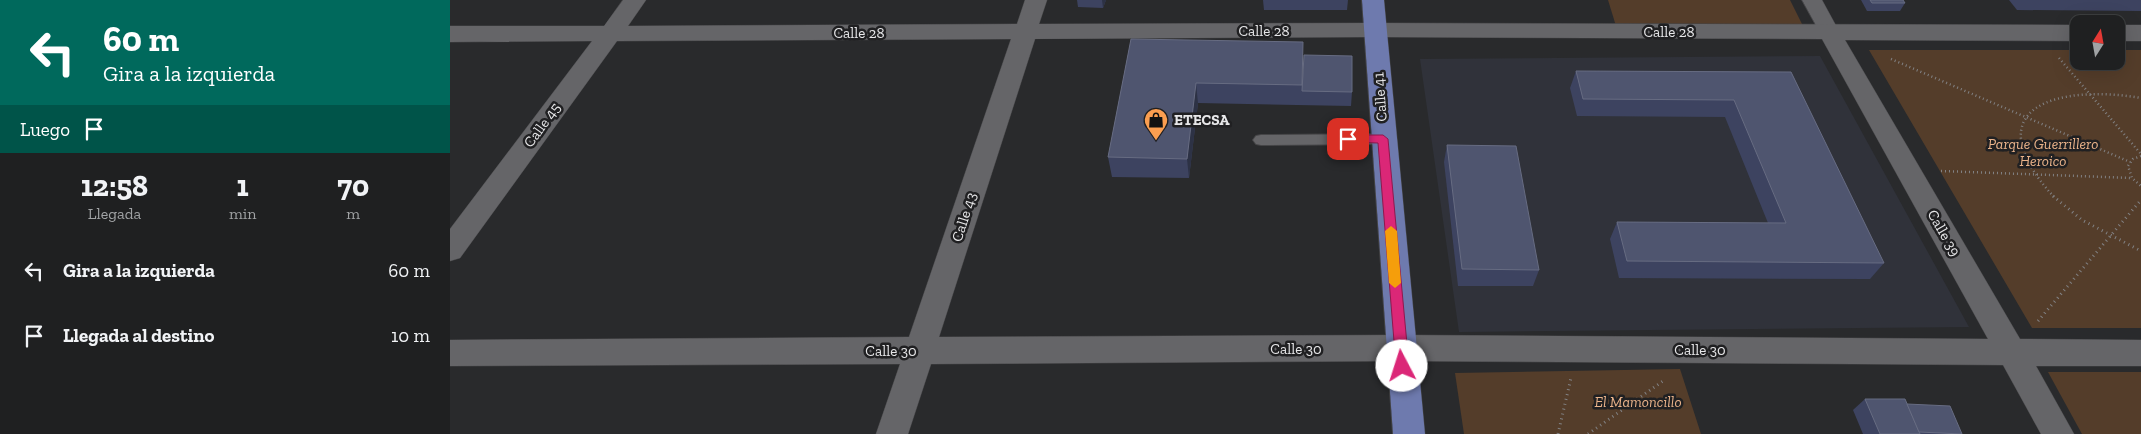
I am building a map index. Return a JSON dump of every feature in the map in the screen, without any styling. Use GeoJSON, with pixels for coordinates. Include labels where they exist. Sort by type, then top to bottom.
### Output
{"type":"FeatureCollection","features":[{"type":"Feature","properties":{"kind":"main road","name":"Calle 41"},"geometry":{"type":"LineString","coordinates":[[1373,0],[1383,139],[1409,434]]}},
{"type":"Feature","properties":{"kind":"street","name":"Calle 45"},"geometry":{"type":"LineString","coordinates":[[450,250],[635,0]]}},
{"type":"Feature","properties":{"kind":"street","name":"Calle 43"},"geometry":{"type":"LineString","coordinates":[[892,434],[1036,0]]}},
{"type":"Feature","properties":{"kind":"street"},"geometry":{"type":"LineString","coordinates":[[1812,0],[1830,33]]}},
{"type":"Feature","properties":{"kind":"street","name":"Calle 28"},"geometry":{"type":"LineString","coordinates":[[450,34],[1375,30],[2070,33]]}},
{"type":"Feature","properties":{"kind":"street","name":"Calle 39"},"geometry":{"type":"LineString","coordinates":[[1830,33],[2058,434]]}},
{"type":"Feature","properties":{"kind":"street"},"geometry":{"type":"LineString","coordinates":[[2125,33],[2141,33]]}},
{"type":"Feature","properties":{"kind":"street","name":"Calle 30"},"geometry":{"type":"LineString","coordinates":[[450,353],[1401,348],[2141,353]]}},
{"type":"Feature","properties":{"kind":"lane"},"geometry":{"type":"LineString","coordinates":[[1261,140],[1383,139]]}},
{"type":"Feature","properties":{"kind":"path"},"geometry":{"type":"LineString","coordinates":[[2038,32],[2141,155],[2130,162],[2128,166],[2132,178],[2141,186]]}},
{"type":"Feature","properties":{"kind":"path"},"geometry":{"type":"LineString","coordinates":[[1886,57],[2130,162]]}},
{"type":"Feature","properties":{"kind":"path"},"geometry":{"type":"LineString","coordinates":[[2141,98],[2087,91],[2050,98],[2036,106],[2026,117],[2022,129],[2022,143],[2026,158],[2046,187],[2073,213],[2109,237],[2141,251]]}},
{"type":"Feature","properties":{"kind":"path"},"geometry":{"type":"LineString","coordinates":[[1907,170],[2132,178]]}},
{"type":"Feature","properties":{"kind":"path"},"geometry":{"type":"LineString","coordinates":[[2012,352],[2141,200]]}},
{"type":"Feature","properties":{"kind":"path"},"geometry":{"type":"LineString","coordinates":[[1558,434],[1577,350]]}},
{"type":"Feature","properties":{"kind":"path"},"geometry":{"type":"LineString","coordinates":[[1588,434],[1664,380]]}},
{"type":"Feature","properties":{"kind":"shaded area"},"geometry":{"type":"Polygon","coordinates":[[[1820,56],[1969,327],[1459,332],[1420,59],[1820,56]]]}},
{"type":"Feature","properties":{"kind":"green space"},"geometry":{"type":"Polygon","coordinates":[[[1608,0],[1790,0],[1806,32],[1616,26],[1608,0]]]}},
{"type":"Feature","properties":{"kind":"green space","name":"Parque Guerrillero Heroico"},"geometry":{"type":"Polygon","coordinates":[[[1869,50],[2070,50],[2070,70],[2125,70],[2125,50],[2141,50],[2141,328],[2032,328],[1869,50]]]}},
{"type":"Feature","properties":{"kind":"green space","name":"El Mamoncillo"},"geometry":{"type":"Polygon","coordinates":[[[1680,369],[1701,434],[1464,434],[1455,373],[1680,369]]]}},
{"type":"Feature","properties":{"kind":"green space"},"geometry":{"type":"Polygon","coordinates":[[[2048,372],[2141,372],[2141,434],[2082,434],[2048,372]]]}},
{"type":"Feature","properties":{"kind":"building"},"geometry":{"type":"Polygon","coordinates":[[[1870,0],[1903,0],[1905,3],[1872,3],[1870,0]]]}},
{"type":"Feature","properties":{"kind":"building","name":"ETECSA"},"geometry":{"type":"Polygon","coordinates":[[[1131,39],[1303,42],[1302,85],[1196,83],[1187,159],[1108,157],[1131,39]]]}},
{"type":"Feature","properties":{"kind":"building"},"geometry":{"type":"Polygon","coordinates":[[[1304,55],[1352,56],[1352,92],[1302,91],[1304,55]]]}},
{"type":"Feature","properties":{"kind":"building"},"geometry":{"type":"Polygon","coordinates":[[[1576,71],[1791,72],[1884,263],[1627,261],[1617,222],[1786,223],[1734,100],[1583,99],[1576,71]]]}},
{"type":"Feature","properties":{"kind":"building"},"geometry":{"type":"Polygon","coordinates":[[[1447,145],[1516,146],[1539,270],[1462,269],[1447,145]]]}},
{"type":"Feature","properties":{"kind":"building"},"geometry":{"type":"Polygon","coordinates":[[[1865,399],[1905,399],[1920,434],[1880,434],[1865,399]]]}},
{"type":"Feature","properties":{"kind":"building"},"geometry":{"type":"Polygon","coordinates":[[[1907,404],[1950,406],[1962,434],[1919,432],[1907,404]]]}},
{"type":"Feature","properties":{"kind":"slow traffic"},"geometry":{"type":"LineString","coordinates":[[1391,231],[1395,283]]}},
{"type":"Feature","properties":{"kind":"place","name":"ETECSA"},"geometry":{"type":"Point","coordinates":[1156,141]}},
{"type":"Feature","properties":{"kind":"route"},"geometry":{"type":"LineString","coordinates":[[1348,139],[1383,139],[1402,366]]}}]}
